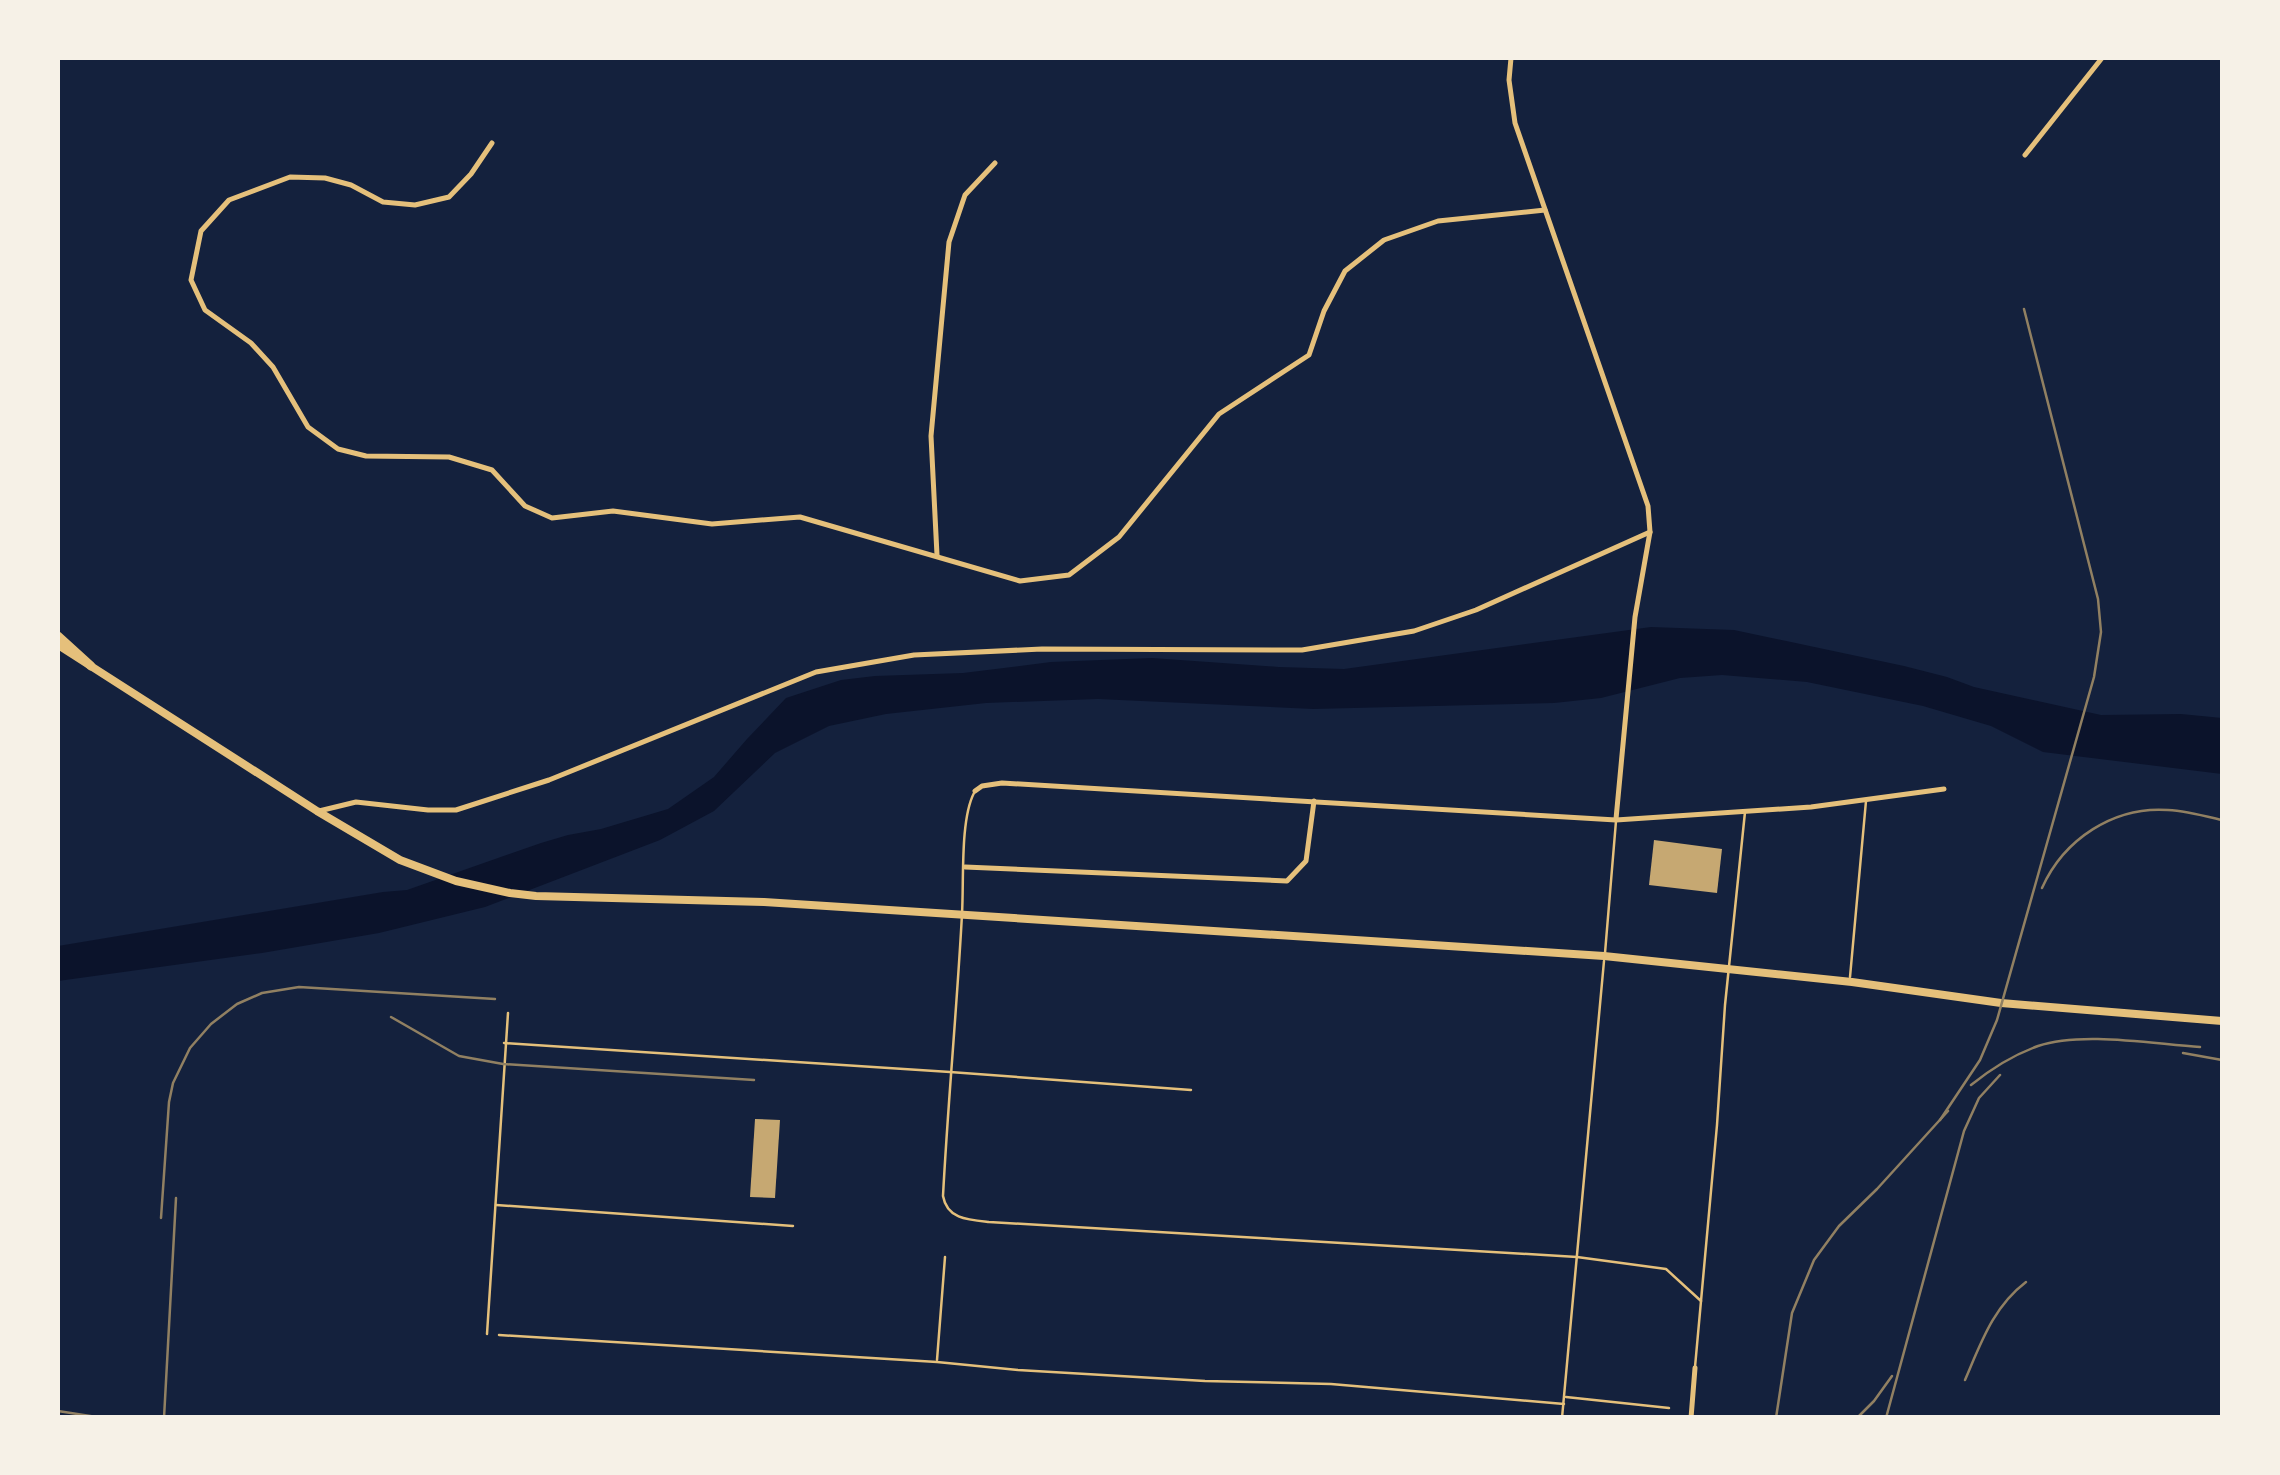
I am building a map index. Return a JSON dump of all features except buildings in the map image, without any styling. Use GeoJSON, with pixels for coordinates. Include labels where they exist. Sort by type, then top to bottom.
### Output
{"type":"FeatureCollection","features":[{"type":"Feature","properties":{"kind":"highway"},"geometry":{"type":"LineString","coordinates":[[58,636],[91,666]]}},
{"type":"Feature","properties":{"kind":"main road"},"geometry":{"type":"LineString","coordinates":[[58,645],[316,812],[400,860],[456,881],[510,893],[764,902],[1604,956],[2001,1002],[2222,1021]]}},
{"type":"Feature","properties":{"kind":"street"},"geometry":{"type":"LineString","coordinates":[[1511,58],[1509,80],[1515,123],[1648,506],[1650,532],[1634,628],[1616,820]]}},
{"type":"Feature","properties":{"kind":"street"},"geometry":{"type":"LineString","coordinates":[[2025,155],[2102,58]]}},
{"type":"Feature","properties":{"kind":"street"},"geometry":{"type":"LineString","coordinates":[[492,143],[450,197],[415,205],[384,202],[351,184],[290,176],[229,200],[201,231],[191,280],[205,310],[251,343],[273,367],[308,427],[338,449],[366,456],[449,457],[492,470],[524,506],[552,518],[613,510],[712,524],[800,516],[1020,581],[1068,575],[1119,537],[1219,414],[1310,355],[1324,311],[1345,272],[1384,240],[1438,221],[1545,210]]}},
{"type":"Feature","properties":{"kind":"street"},"geometry":{"type":"LineString","coordinates":[[937,556],[931,436],[949,242],[965,195],[995,163]]}},
{"type":"Feature","properties":{"kind":"street"},"geometry":{"type":"LineString","coordinates":[[316,812],[356,802],[456,810],[549,780],[816,672],[914,655],[1042,649],[1302,650],[1414,631],[1476,610],[1650,532]]}},
{"type":"Feature","properties":{"kind":"street"},"geometry":{"type":"LineString","coordinates":[[975,791],[1002,783],[1616,820],[1811,807],[1944,789]]}},
{"type":"Feature","properties":{"kind":"street"},"geometry":{"type":"LineString","coordinates":[[964,867],[1287,881],[1306,861],[1314,801]]}},
{"type":"Feature","properties":{"kind":"street"},"geometry":{"type":"LineString","coordinates":[[1691,1418],[1695,1368]]}},
{"type":"Feature","properties":{"kind":"lane"},"geometry":{"type":"LineString","coordinates":[[975,791],[967,816],[943,1196],[945,1207],[952,1214],[989,1222],[1577,1257],[1666,1268],[1701,1301]]}},
{"type":"Feature","properties":{"kind":"lane"},"geometry":{"type":"LineString","coordinates":[[1849,982],[1866,800]]}},
{"type":"Feature","properties":{"kind":"lane"},"geometry":{"type":"LineString","coordinates":[[1695,1368],[1745,812]]}},
{"type":"Feature","properties":{"kind":"lane"},"geometry":{"type":"LineString","coordinates":[[1562,1418],[1616,820]]}},
{"type":"Feature","properties":{"kind":"lane"},"geometry":{"type":"LineString","coordinates":[[487,1334],[508,1013]]}},
{"type":"Feature","properties":{"kind":"lane"},"geometry":{"type":"LineString","coordinates":[[504,1043],[1191,1090]]}},
{"type":"Feature","properties":{"kind":"lane"},"geometry":{"type":"LineString","coordinates":[[496,1205],[793,1226]]}},
{"type":"Feature","properties":{"kind":"lane"},"geometry":{"type":"LineString","coordinates":[[937,1362],[946,1257]]}},
{"type":"Feature","properties":{"kind":"lane"},"geometry":{"type":"LineString","coordinates":[[499,1335],[1056,1372],[1331,1384],[1564,1404]]}},
{"type":"Feature","properties":{"kind":"lane"},"geometry":{"type":"LineString","coordinates":[[1564,1397],[1669,1408]]}},
{"type":"Feature","properties":{"kind":"water"},"geometry":{"type":"Polygon","coordinates":[[[1651,627],[1734,630],[1904,666],[1974,687],[2101,715],[2222,718],[2222,774],[2043,752],[1991,726],[1923,706],[1807,682],[1722,675],[1680,678],[1601,698],[1554,703],[1313,709],[1098,699],[986,703],[886,714],[829,726],[775,753],[714,811],[660,840],[485,907],[379,933],[58,981],[58,946],[407,890],[541,843],[668,809],[714,777],[786,698],[841,680],[963,673],[1051,662],[1152,658],[1344,669],[1651,627]]]}},
{"type":"Feature","properties":{"kind":"railway"},"geometry":{"type":"LineString","coordinates":[[1940,1120],[1980,1060],[1997,1020],[2094,677],[2101,632],[2098,599],[2024,309]]}},
{"type":"Feature","properties":{"kind":"railway"},"geometry":{"type":"LineString","coordinates":[[2042,888],[2063,855],[2110,820],[2148,810],[2222,820]]}},
{"type":"Feature","properties":{"kind":"railway"},"geometry":{"type":"LineString","coordinates":[[161,1218],[173,1083],[190,1048],[211,1024],[237,1004],[262,993],[299,987],[495,999]]}},
{"type":"Feature","properties":{"kind":"railway"},"geometry":{"type":"LineString","coordinates":[[391,1017],[459,1056],[503,1064],[754,1080]]}},
{"type":"Feature","properties":{"kind":"railway"},"geometry":{"type":"LineString","coordinates":[[1971,1085],[2011,1058],[2056,1042],[2096,1039],[2200,1047]]}},
{"type":"Feature","properties":{"kind":"railway"},"geometry":{"type":"LineString","coordinates":[[2183,1053],[2222,1060]]}},
{"type":"Feature","properties":{"kind":"railway"},"geometry":{"type":"LineString","coordinates":[[1886,1418],[1964,1131],[1979,1098],[2000,1075]]}},
{"type":"Feature","properties":{"kind":"railway"},"geometry":{"type":"LineString","coordinates":[[1776,1418],[1792,1313],[1814,1260],[1839,1226],[1948,1111]]}},
{"type":"Feature","properties":{"kind":"railway"},"geometry":{"type":"LineString","coordinates":[[164,1418],[176,1198]]}},
{"type":"Feature","properties":{"kind":"railway"},"geometry":{"type":"LineString","coordinates":[[1965,1380],[1996,1314],[2026,1282]]}},
{"type":"Feature","properties":{"kind":"railway"},"geometry":{"type":"LineString","coordinates":[[1857,1418],[1892,1376]]}},
{"type":"Feature","properties":{"kind":"railway"},"geometry":{"type":"LineString","coordinates":[[58,1411],[103,1418]]}}]}
